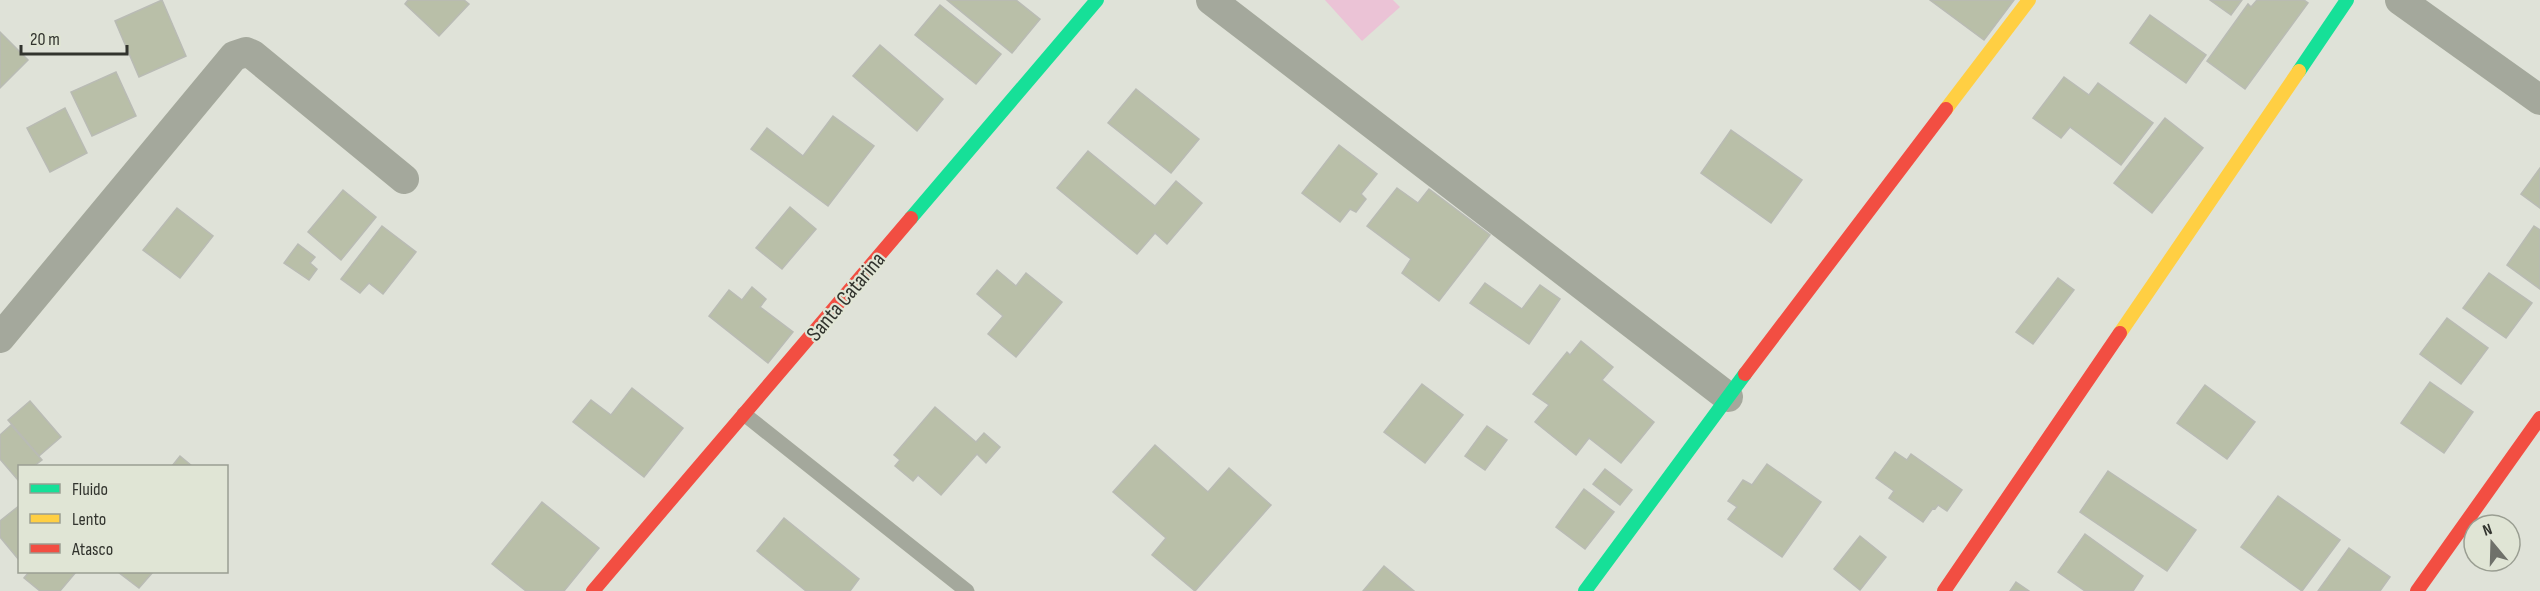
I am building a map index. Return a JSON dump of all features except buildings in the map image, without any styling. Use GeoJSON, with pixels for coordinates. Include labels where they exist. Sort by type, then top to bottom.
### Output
{"type":"FeatureCollection","features":[{"type":"Feature","properties":{"kind":"street","name":"Santa Catarina"},"geometry":{"type":"LineString","coordinates":[[593,591],[1097,0]]}},
{"type":"Feature","properties":{"kind":"street"},"geometry":{"type":"LineString","coordinates":[[1211,0],[1728,397]]}},
{"type":"Feature","properties":{"kind":"street"},"geometry":{"type":"LineString","coordinates":[[1585,591],[1728,397],[2029,0]]}},
{"type":"Feature","properties":{"kind":"street"},"geometry":{"type":"LineString","coordinates":[[1944,591],[2348,0]]}},
{"type":"Feature","properties":{"kind":"street"},"geometry":{"type":"LineString","coordinates":[[2400,0],[2540,100]]}},
{"type":"Feature","properties":{"kind":"street"},"geometry":{"type":"LineString","coordinates":[[0,338],[234,56],[240,53],[246,52],[253,55],[404,179]]}},
{"type":"Feature","properties":{"kind":"street"},"geometry":{"type":"LineString","coordinates":[[2417,591],[2540,418]]}},
{"type":"Feature","properties":{"kind":"lane"},"geometry":{"type":"LineString","coordinates":[[744,414],[967,591]]}},
{"type":"Feature","properties":{"kind":"shaded area"},"geometry":{"type":"Polygon","coordinates":[[[1325,0],[1393,0],[1400,7],[1362,41],[1325,0]]]}},
{"type":"Feature","properties":{"kind":"traffic: fast"},"geometry":{"type":"LineString","coordinates":[[911,218],[1097,0]]}},
{"type":"Feature","properties":{"kind":"traffic: fast"},"geometry":{"type":"LineString","coordinates":[[2299,71],[2347,0]]}},
{"type":"Feature","properties":{"kind":"traffic: fast"},"geometry":{"type":"LineString","coordinates":[[1585,591],[1745,374]]}},
{"type":"Feature","properties":{"kind":"traffic: slow"},"geometry":{"type":"LineString","coordinates":[[1946,109],[2029,0]]}},
{"type":"Feature","properties":{"kind":"traffic: slow"},"geometry":{"type":"LineString","coordinates":[[2120,333],[2299,71]]}},
{"type":"Feature","properties":{"kind":"traffic: jam"},"geometry":{"type":"LineString","coordinates":[[1745,374],[1946,109]]}},
{"type":"Feature","properties":{"kind":"traffic: jam"},"geometry":{"type":"LineString","coordinates":[[593,591],[911,218]]}},
{"type":"Feature","properties":{"kind":"traffic: jam"},"geometry":{"type":"LineString","coordinates":[[1944,591],[2120,333]]}},
{"type":"Feature","properties":{"kind":"traffic: jam"},"geometry":{"type":"LineString","coordinates":[[2417,591],[2540,418]]}}]}
